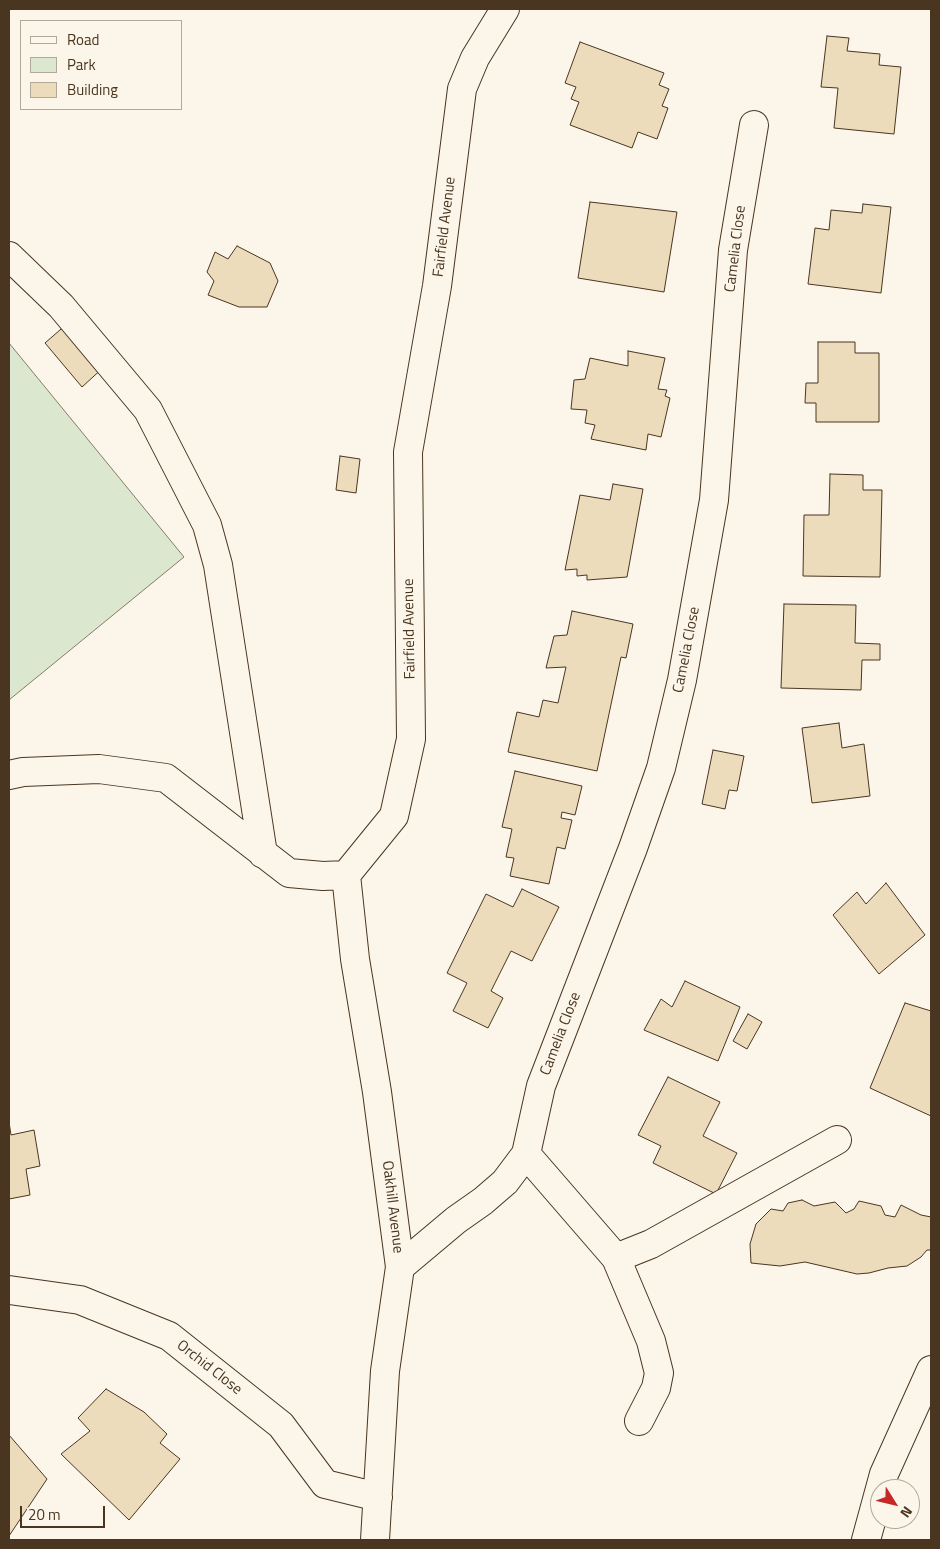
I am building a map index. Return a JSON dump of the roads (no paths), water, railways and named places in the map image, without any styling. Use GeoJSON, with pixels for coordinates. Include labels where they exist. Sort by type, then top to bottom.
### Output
{"type":"FeatureCollection","features":[{"type":"Feature","properties":{"kind":"street","name":"Fairfield Avenue"},"geometry":{"type":"LineString","coordinates":[[346,874],[394,816],[411,739],[408,452],[437,286],[462,89],[475,58],[505,9]]}},
{"type":"Feature","properties":{"kind":"street","name":"Camelia Close"},"geometry":{"type":"LineString","coordinates":[[400,1267],[505,1182],[526,1154],[541,1086],[633,848],[661,768],[682,680],[714,500],[733,250],[754,125]]}},
{"type":"Feature","properties":{"kind":"street"},"geometry":{"type":"LineString","coordinates":[[9,256],[61,306],[148,410],[206,526],[218,565],[263,854]]}},
{"type":"Feature","properties":{"kind":"street"},"geometry":{"type":"LineString","coordinates":[[9,775],[23,772],[99,769],[166,778],[289,873],[323,876],[346,874]]}},
{"type":"Feature","properties":{"kind":"street","name":"Oakhill Avenue"},"geometry":{"type":"LineString","coordinates":[[346,874],[355,959],[377,1092],[400,1267],[385,1371],[375,1540]]}},
{"type":"Feature","properties":{"kind":"street"},"geometry":{"type":"LineString","coordinates":[[616,1258],[651,1244],[837,1140]]}},
{"type":"Feature","properties":{"kind":"street"},"geometry":{"type":"LineString","coordinates":[[526,1154],[616,1258],[651,1341],[659,1373],[656,1388],[639,1421]]}},
{"type":"Feature","properties":{"kind":"street","name":"Orchid Close"},"geometry":{"type":"LineString","coordinates":[[9,1290],[80,1300],[169,1336],[281,1425],[326,1484],[378,1496]]}},
{"type":"Feature","properties":{"kind":"street"},"geometry":{"type":"LineString","coordinates":[[866,1540],[884,1474],[931,1370]]}}]}
